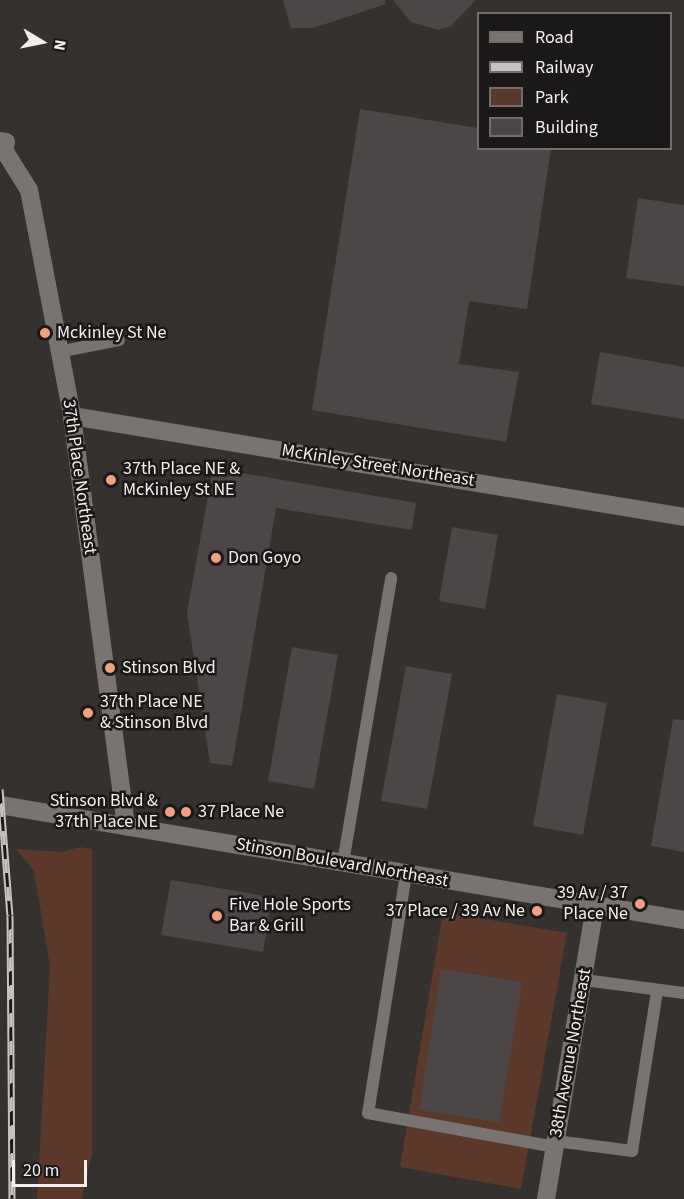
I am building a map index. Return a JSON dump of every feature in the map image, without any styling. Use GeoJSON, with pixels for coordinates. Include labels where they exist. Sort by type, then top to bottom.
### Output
{"type":"FeatureCollection","features":[{"type":"Feature","properties":{"kind":"street","name":"37th Place Northeast"},"geometry":{"type":"LineString","coordinates":[[0,141],[6,142],[4,150],[29,190],[72,416],[126,826]]}},
{"type":"Feature","properties":{"kind":"street","name":"McKinley Street Northeast"},"geometry":{"type":"LineString","coordinates":[[72,416],[684,517]]}},
{"type":"Feature","properties":{"kind":"street","name":"Stinson Boulevard Northeast"},"geometry":{"type":"LineString","coordinates":[[0,805],[684,920]]}},
{"type":"Feature","properties":{"kind":"street","name":"38th Avenue Northeast"},"geometry":{"type":"LineString","coordinates":[[546,1199],[595,906]]}},
{"type":"Feature","properties":{"kind":"lane"},"geometry":{"type":"LineString","coordinates":[[58,352],[119,340]]}},
{"type":"Feature","properties":{"kind":"lane"},"geometry":{"type":"LineString","coordinates":[[343,863],[391,578]]}},
{"type":"Feature","properties":{"kind":"lane"},"geometry":{"type":"LineString","coordinates":[[406,874],[368,1113],[556,1144],[632,1151],[657,991]]}},
{"type":"Feature","properties":{"kind":"lane"},"geometry":{"type":"LineString","coordinates":[[584,980],[684,993]]}},
{"type":"Feature","properties":{"kind":"green space"},"geometry":{"type":"Polygon","coordinates":[[[80,847],[92,849],[92,1153],[82,1199],[37,1199],[50,966],[34,871],[16,849],[62,852],[80,847]]]}},
{"type":"Feature","properties":{"kind":"green space"},"geometry":{"type":"Polygon","coordinates":[[[443,912],[567,933],[521,1189],[400,1167],[443,912]]]}},
{"type":"Feature","properties":{"kind":"building"},"geometry":{"type":"Polygon","coordinates":[[[283,0],[385,0],[386,4],[313,28],[291,28],[283,0]]]}},
{"type":"Feature","properties":{"kind":"building"},"geometry":{"type":"Polygon","coordinates":[[[393,0],[476,0],[451,26],[438,30],[411,22],[393,0]]]}},
{"type":"Feature","properties":{"kind":"building"},"geometry":{"type":"Polygon","coordinates":[[[360,109],[477,128],[477,150],[551,150],[527,309],[469,301],[459,364],[519,372],[506,442],[312,410],[360,109]]]}},
{"type":"Feature","properties":{"kind":"building"},"geometry":{"type":"Polygon","coordinates":[[[638,198],[684,205],[684,286],[626,278],[638,198]]]}},
{"type":"Feature","properties":{"kind":"building"},"geometry":{"type":"Polygon","coordinates":[[[600,352],[684,367],[684,419],[591,404],[600,352]]]}},
{"type":"Feature","properties":{"kind":"building"},"geometry":{"type":"Polygon","coordinates":[[[213,468],[416,503],[412,530],[276,508],[232,766],[210,763],[187,613],[213,468]]]}},
{"type":"Feature","properties":{"kind":"building"},"geometry":{"type":"Polygon","coordinates":[[[452,527],[498,535],[485,609],[439,601],[452,527]]]}},
{"type":"Feature","properties":{"kind":"building"},"geometry":{"type":"Polygon","coordinates":[[[292,647],[338,655],[314,789],[268,781],[292,647]]]}},
{"type":"Feature","properties":{"kind":"building"},"geometry":{"type":"Polygon","coordinates":[[[406,666],[452,674],[427,809],[381,801],[406,666]]]}},
{"type":"Feature","properties":{"kind":"building"},"geometry":{"type":"Polygon","coordinates":[[[557,694],[607,703],[583,835],[533,826],[557,694]]]}},
{"type":"Feature","properties":{"kind":"building"},"geometry":{"type":"Polygon","coordinates":[[[673,719],[684,720],[684,852],[651,846],[673,719]]]}},
{"type":"Feature","properties":{"kind":"building","name":"Five Hole Sports Bar & Grill"},"geometry":{"type":"Polygon","coordinates":[[[171,880],[272,897],[263,952],[161,935],[171,880]]]}},
{"type":"Feature","properties":{"kind":"building"},"geometry":{"type":"Polygon","coordinates":[[[441,969],[522,982],[499,1122],[419,1110],[441,969]]]}},
{"type":"Feature","properties":{"kind":"railway"},"geometry":{"type":"LineString","coordinates":[[0,789],[10,915],[12,1199]]}},
{"type":"Feature","properties":{"kind":"place","name":"Mckinley St Ne"},"geometry":{"type":"Point","coordinates":[45,333]}},
{"type":"Feature","properties":{"kind":"place","name":"37th Place NE & McKinley St NE"},"geometry":{"type":"Point","coordinates":[111,480]}},
{"type":"Feature","properties":{"kind":"place","name":"Don Goyo"},"geometry":{"type":"Point","coordinates":[216,558]}},
{"type":"Feature","properties":{"kind":"place","name":"Stinson Blvd"},"geometry":{"type":"Point","coordinates":[110,668]}},
{"type":"Feature","properties":{"kind":"place","name":"37th Place NE & Stinson Blvd"},"geometry":{"type":"Point","coordinates":[88,713]}},
{"type":"Feature","properties":{"kind":"place","name":"Stinson Blvd & 37th Place NE"},"geometry":{"type":"Point","coordinates":[170,812]}},
{"type":"Feature","properties":{"kind":"place","name":"37 Place Ne"},"geometry":{"type":"Point","coordinates":[186,812]}},
{"type":"Feature","properties":{"kind":"place","name":"39 Av / 37 Place Ne"},"geometry":{"type":"Point","coordinates":[640,904]}},
{"type":"Feature","properties":{"kind":"place","name":"37 Place / 39 Av Ne"},"geometry":{"type":"Point","coordinates":[537,911]}},
{"type":"Feature","properties":{"kind":"place","name":"Five Hole Sports Bar & Grill"},"geometry":{"type":"Point","coordinates":[217,916]}}]}
